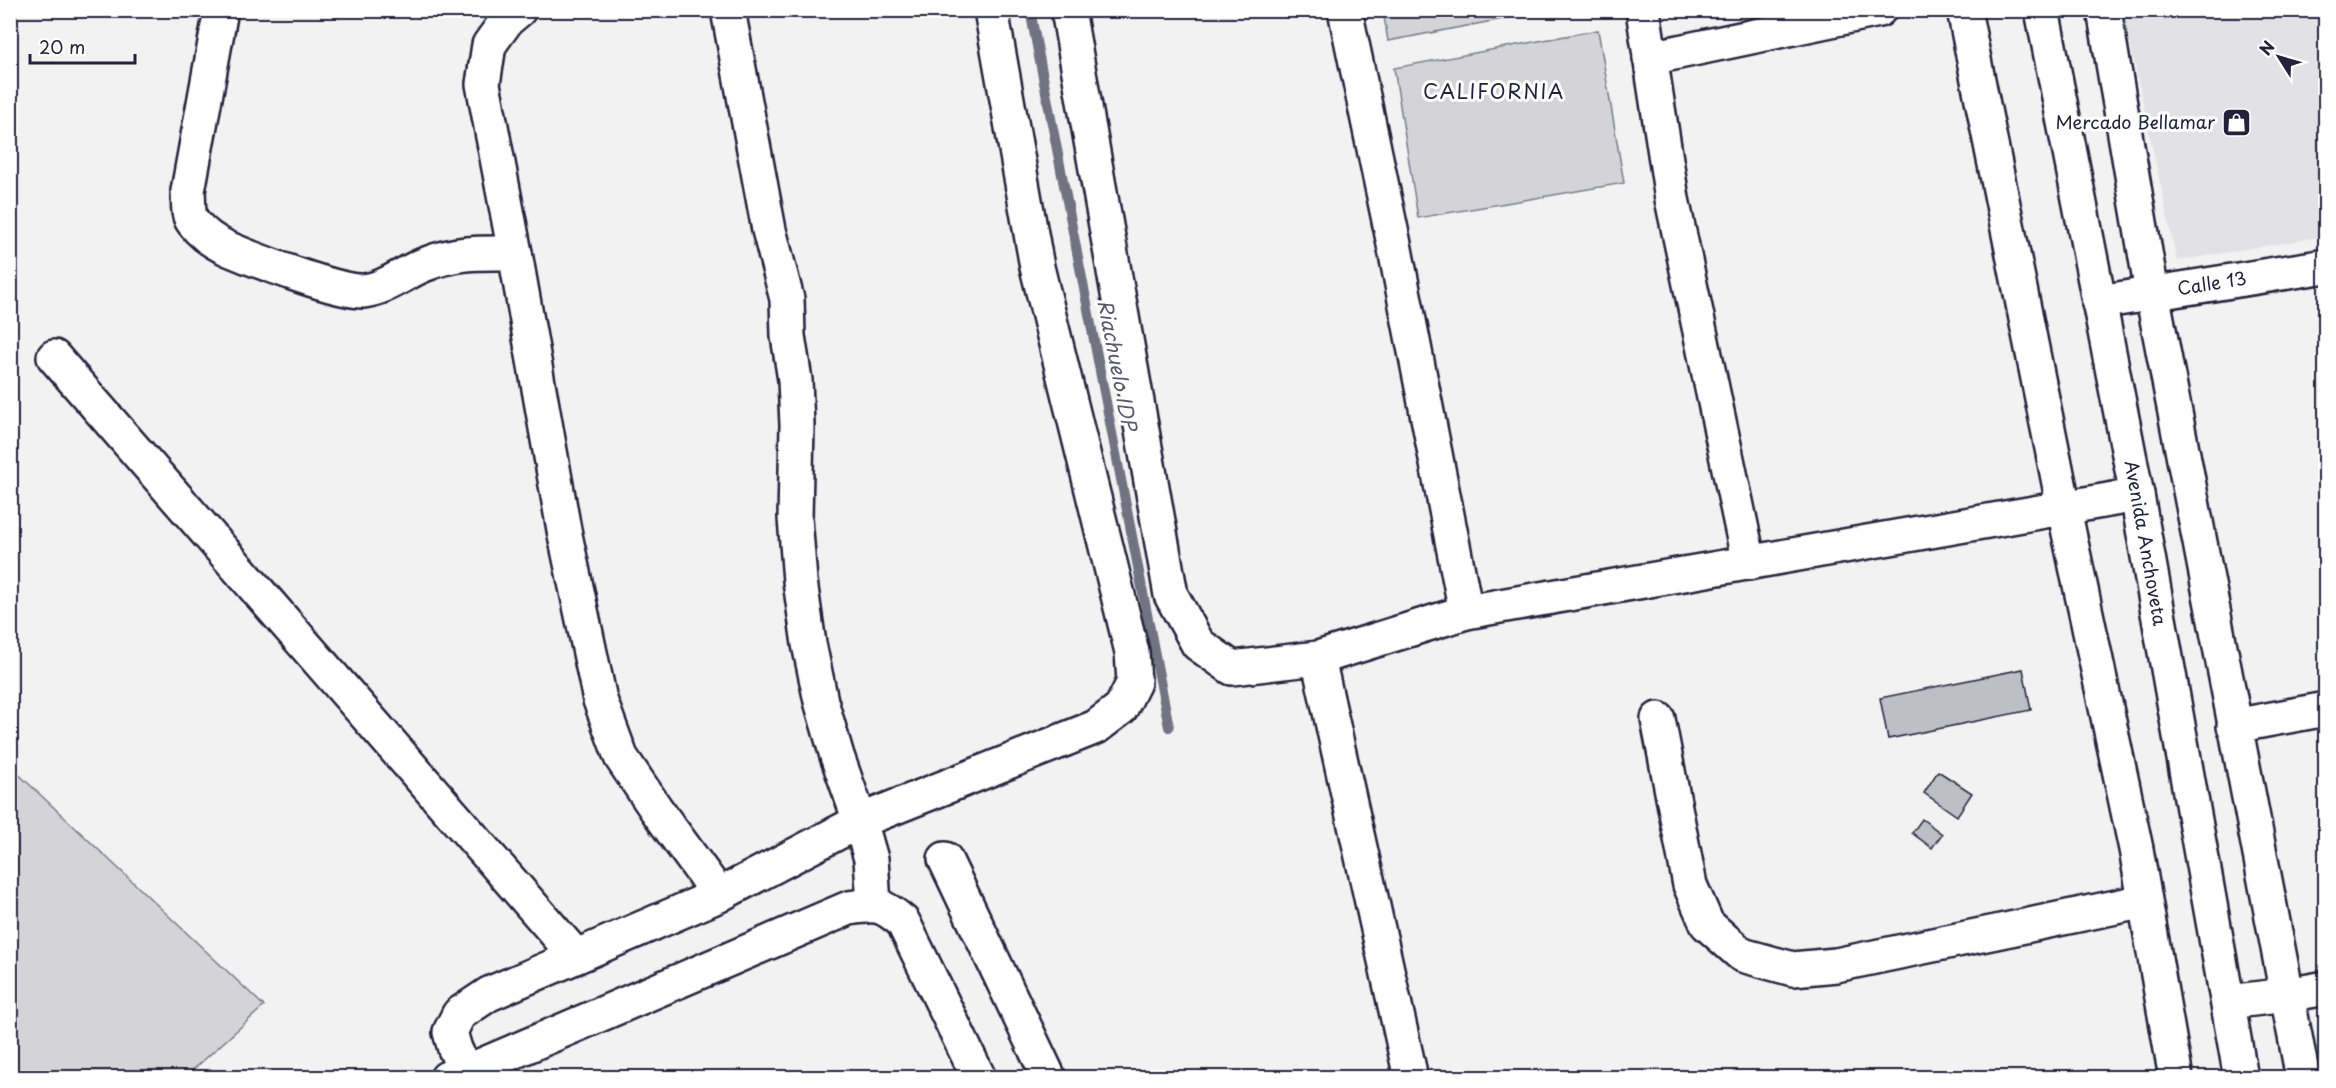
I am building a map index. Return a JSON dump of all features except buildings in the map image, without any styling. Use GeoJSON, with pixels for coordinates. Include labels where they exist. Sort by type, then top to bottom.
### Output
{"type":"FeatureCollection","features":[{"type":"Feature","properties":{"kind":"street"},"geometry":{"type":"LineString","coordinates":[[221,10],[188,191],[190,219],[204,235],[227,249],[333,286],[364,291],[394,280],[424,264],[459,253],[515,253]]}},
{"type":"Feature","properties":{"kind":"street"},"geometry":{"type":"LineString","coordinates":[[519,10],[507,20],[489,45],[483,84],[564,530],[600,700],[621,758],[719,895]]}},
{"type":"Feature","properties":{"kind":"street"},"geometry":{"type":"LineString","coordinates":[[728,10],[769,230],[787,299],[788,336],[795,380],[797,424],[795,518],[800,581],[809,644],[821,700],[837,756],[871,859],[874,904]]}},
{"type":"Feature","properties":{"kind":"street"},"geometry":{"type":"LineString","coordinates":[[979,1077],[903,921],[887,908],[874,904],[849,908],[457,1075],[455,1049],[450,1032],[459,1014],[489,994],[575,955],[719,895],[860,821],[1096,727],[1121,708],[1134,682],[1132,652],[1037,267],[991,10]]}},
{"type":"Feature","properties":{"kind":"street"},"geometry":{"type":"LineString","coordinates":[[1068,10],[1171,596],[1198,644],[1232,668],[1318,657],[1466,612],[2137,495]]}},
{"type":"Feature","properties":{"kind":"street"},"geometry":{"type":"LineString","coordinates":[[1345,10],[1395,249],[1466,612]]}},
{"type":"Feature","properties":{"kind":"street"},"geometry":{"type":"LineString","coordinates":[[1643,10],[1672,199],[1749,563]]}},
{"type":"Feature","properties":{"kind":"street"},"geometry":{"type":"LineString","coordinates":[[1650,58],[1879,10]]}},
{"type":"Feature","properties":{"kind":"street"},"geometry":{"type":"LineString","coordinates":[[1964,10],[2145,901],[2176,1077]]}},
{"type":"Feature","properties":{"kind":"street","name":"Avenida Anchoveta"},"geometry":{"type":"LineString","coordinates":[[2042,10],[2137,495],[2241,1077]]}},
{"type":"Feature","properties":{"kind":"street"},"geometry":{"type":"LineString","coordinates":[[2104,10],[2152,293],[2303,1077]]}},
{"type":"Feature","properties":{"kind":"street","name":"Calle 13"},"geometry":{"type":"LineString","coordinates":[[2099,302],[2325,266]]}},
{"type":"Feature","properties":{"kind":"street"},"geometry":{"type":"LineString","coordinates":[[54,357],[575,955]]}},
{"type":"Feature","properties":{"kind":"street"},"geometry":{"type":"LineString","coordinates":[[1318,657],[1411,1077]]}},
{"type":"Feature","properties":{"kind":"street"},"geometry":{"type":"LineString","coordinates":[[2234,726],[2325,709]]}},
{"type":"Feature","properties":{"kind":"street"},"geometry":{"type":"LineString","coordinates":[[1658,719],[1690,885],[1707,924],[1742,955],[1793,969],[1836,965],[2145,901]]}},
{"type":"Feature","properties":{"kind":"street"},"geometry":{"type":"LineString","coordinates":[[945,859],[1049,1077]]}},
{"type":"Feature","properties":{"kind":"street"},"geometry":{"type":"LineString","coordinates":[[2228,1002],[2325,988]]}},
{"type":"Feature","properties":{"kind":"shaded area"},"geometry":{"type":"Polygon","coordinates":[[[1383,10],[1545,10],[1545,11],[1388,41],[1383,10]]]}},
{"type":"Feature","properties":{"kind":"shaded area","name":"Mercado Bellamar"},"geometry":{"type":"Polygon","coordinates":[[[2123,11],[2325,11],[2325,236],[2177,261],[2123,11]]]}},
{"type":"Feature","properties":{"kind":"shaded area"},"geometry":{"type":"Polygon","coordinates":[[[1598,30],[1624,183],[1418,218],[1394,68],[1598,30]]]}},
{"type":"Feature","properties":{"kind":"shaded area"},"geometry":{"type":"Polygon","coordinates":[[[11,767],[264,1006],[185,1077],[11,1077],[11,767]]]}},
{"type":"Feature","properties":{"kind":"waterway","name":"Riachuelo IDP"},"geometry":{"type":"LineString","coordinates":[[1030,10],[1169,727]]}},
{"type":"Feature","properties":{"kind":"place","name":"Mercado Bellamar"},"geometry":{"type":"Point","coordinates":[2236,123]}},
{"type":"Feature","properties":{"kind":"district","name":"CALIFORNIA"},"geometry":{"type":"Point","coordinates":[1494,92]}}]}
